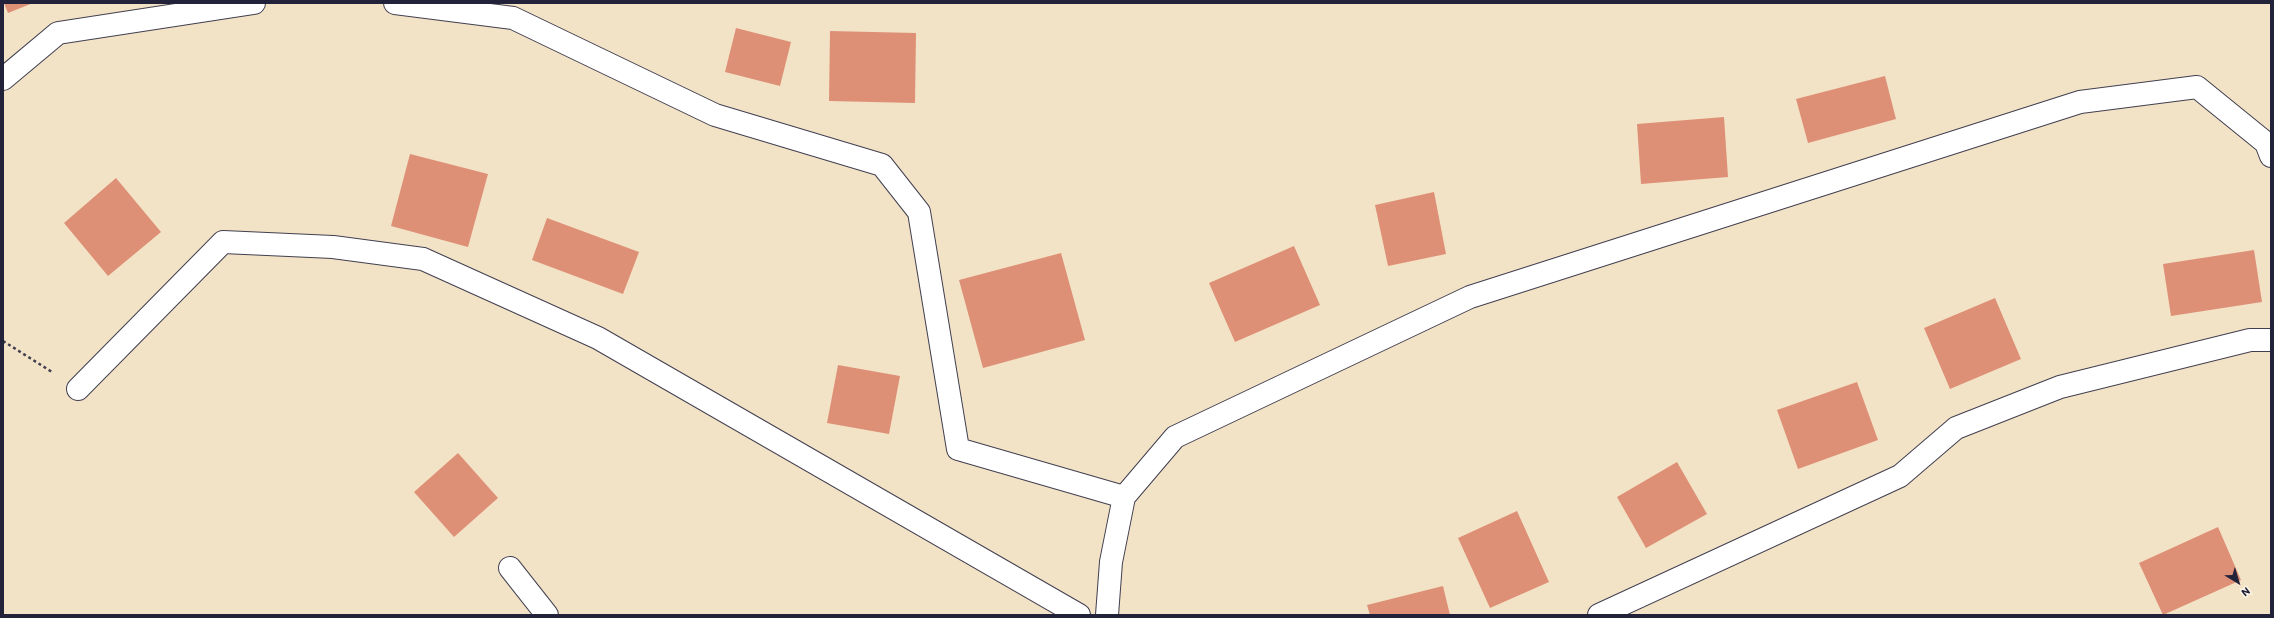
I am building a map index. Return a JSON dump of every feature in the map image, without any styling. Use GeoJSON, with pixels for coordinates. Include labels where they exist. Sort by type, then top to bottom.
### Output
{"type":"FeatureCollection","features":[{"type":"Feature","properties":{"kind":"street"},"geometry":{"type":"LineString","coordinates":[[3,79],[58,33],[254,3]]}},
{"type":"Feature","properties":{"kind":"street"},"geometry":{"type":"LineString","coordinates":[[395,3],[513,18],[715,115],[882,164],[919,212],[958,449],[1124,497]]}},
{"type":"Feature","properties":{"kind":"street"},"geometry":{"type":"LineString","coordinates":[[1107,615],[1111,562],[1124,497],[1175,437],[1470,297],[2080,102],[2197,87],[2266,143],[2271,156]]}},
{"type":"Feature","properties":{"kind":"street"},"geometry":{"type":"LineString","coordinates":[[78,389],[223,242],[333,247],[423,259],[598,338],[1079,615]]}},
{"type":"Feature","properties":{"kind":"street"},"geometry":{"type":"LineString","coordinates":[[1599,615],[1900,476],[1956,428],[2060,387],[2250,340],[2271,340]]}},
{"type":"Feature","properties":{"kind":"street"},"geometry":{"type":"LineString","coordinates":[[510,568],[547,615]]}},
{"type":"Feature","properties":{"kind":"path"},"geometry":{"type":"LineString","coordinates":[[3,341],[78,389]]}},
{"type":"Feature","properties":{"kind":"building"},"geometry":{"type":"Polygon","coordinates":[[[4,3],[33,3],[8,13],[4,3]]]}},
{"type":"Feature","properties":{"kind":"building"},"geometry":{"type":"Polygon","coordinates":[[[736,28],[791,42],[780,86],[725,72],[736,28]]]}},
{"type":"Feature","properties":{"kind":"building"},"geometry":{"type":"Polygon","coordinates":[[[830,31],[916,33],[915,103],[829,101],[830,31]]]}},
{"type":"Feature","properties":{"kind":"building"},"geometry":{"type":"Polygon","coordinates":[[[1885,76],[1896,119],[1808,143],[1796,99],[1885,76]]]}},
{"type":"Feature","properties":{"kind":"building"},"geometry":{"type":"Polygon","coordinates":[[[1724,117],[1728,177],[1641,184],[1637,124],[1724,117]]]}},
{"type":"Feature","properties":{"kind":"building"},"geometry":{"type":"Polygon","coordinates":[[[410,154],[488,174],[468,247],[391,226],[410,154]]]}},
{"type":"Feature","properties":{"kind":"building"},"geometry":{"type":"Polygon","coordinates":[[[116,178],[161,232],[108,276],[64,223],[116,178]]]}},
{"type":"Feature","properties":{"kind":"building"},"geometry":{"type":"Polygon","coordinates":[[[1434,192],[1446,254],[1388,266],[1375,205],[1434,192]]]}},
{"type":"Feature","properties":{"kind":"building"},"geometry":{"type":"Polygon","coordinates":[[[547,218],[639,252],[623,294],[532,260],[547,218]]]}},
{"type":"Feature","properties":{"kind":"building"},"geometry":{"type":"Polygon","coordinates":[[[1294,246],[1320,305],[1235,342],[1209,283],[1294,246]]]}},
{"type":"Feature","properties":{"kind":"building"},"geometry":{"type":"Polygon","coordinates":[[[2254,250],[2262,302],[2171,316],[2163,264],[2254,250]]]}},
{"type":"Feature","properties":{"kind":"building"},"geometry":{"type":"Polygon","coordinates":[[[1061,253],[1085,340],[983,368],[959,280],[1061,253]]]}},
{"type":"Feature","properties":{"kind":"building"},"geometry":{"type":"Polygon","coordinates":[[[1995,298],[2021,359],[1950,389],[1924,328],[1995,298]]]}},
{"type":"Feature","properties":{"kind":"building"},"geometry":{"type":"Polygon","coordinates":[[[838,365],[900,376],[889,434],[827,423],[838,365]]]}},
{"type":"Feature","properties":{"kind":"building"},"geometry":{"type":"Polygon","coordinates":[[[1857,382],[1878,440],[1798,469],[1777,410],[1857,382]]]}},
{"type":"Feature","properties":{"kind":"building"},"geometry":{"type":"Polygon","coordinates":[[[458,453],[498,498],[454,537],[414,492],[458,453]]]}},
{"type":"Feature","properties":{"kind":"building"},"geometry":{"type":"Polygon","coordinates":[[[1677,462],[1707,514],[1646,548],[1617,497],[1677,462]]]}},
{"type":"Feature","properties":{"kind":"building"},"geometry":{"type":"Polygon","coordinates":[[[1517,511],[1549,582],[1490,608],[1458,538],[1517,511]]]}},
{"type":"Feature","properties":{"kind":"building"},"geometry":{"type":"Polygon","coordinates":[[[2218,527],[2241,580],[2163,615],[2139,563],[2218,527]]]}},
{"type":"Feature","properties":{"kind":"building"},"geometry":{"type":"Polygon","coordinates":[[[1443,586],[1450,615],[1370,615],[1367,605],[1443,586]]]}}]}
